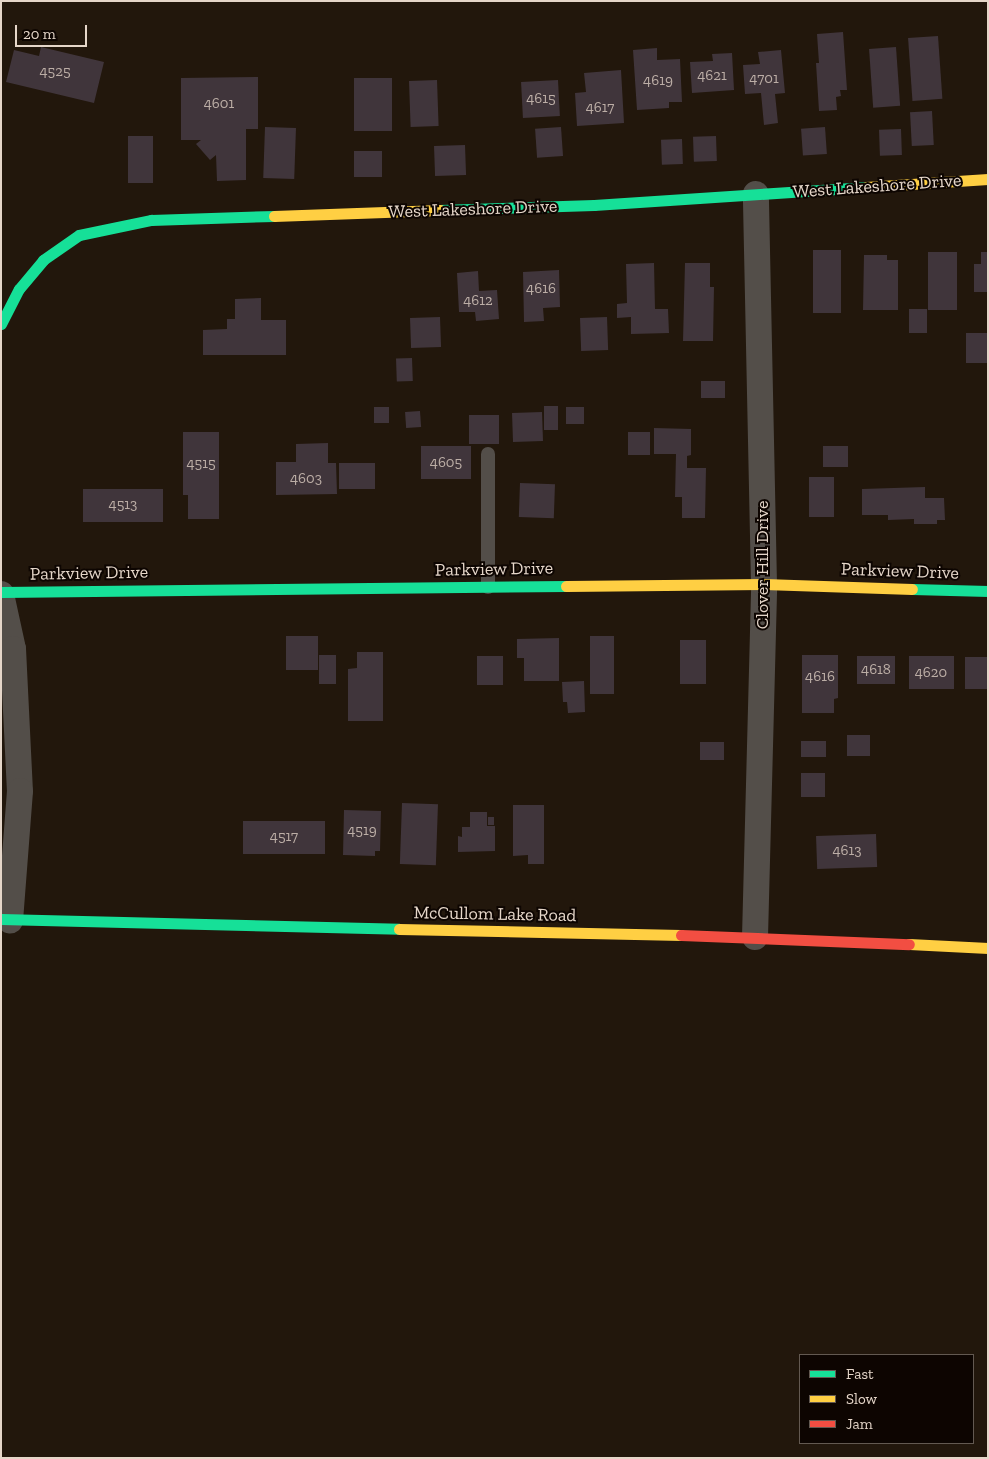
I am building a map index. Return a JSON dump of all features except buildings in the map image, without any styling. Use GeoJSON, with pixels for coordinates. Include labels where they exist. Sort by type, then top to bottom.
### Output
{"type":"FeatureCollection","features":[{"type":"Feature","properties":{"kind":"street","name":"West Lakeshore Drive"},"geometry":{"type":"LineString","coordinates":[[1,324],[19,288],[43,260],[79,235],[151,220],[594,205],[988,179]]}},
{"type":"Feature","properties":{"kind":"street","name":"Clover Hill Drive"},"geometry":{"type":"LineString","coordinates":[[755,936],[764,584],[756,194]]}},
{"type":"Feature","properties":{"kind":"street","name":"Parkview Drive"},"geometry":{"type":"LineString","coordinates":[[1,593],[764,584],[988,591]]}},
{"type":"Feature","properties":{"kind":"street"},"geometry":{"type":"LineString","coordinates":[[1,593],[13,649],[20,791],[6,920]]}},
{"type":"Feature","properties":{"kind":"street","name":"McCullom Lake Road"},"geometry":{"type":"LineString","coordinates":[[6,920],[755,936],[988,948]]}},
{"type":"Feature","properties":{"kind":"lane"},"geometry":{"type":"LineString","coordinates":[[488,454],[488,587]]}},
{"type":"Feature","properties":{"kind":"traffic: fast"},"geometry":{"type":"LineString","coordinates":[[440,210],[594,205],[866,187]]}},
{"type":"Feature","properties":{"kind":"traffic: fast"},"geometry":{"type":"LineString","coordinates":[[1,324],[19,289],[43,260],[79,235],[151,220],[274,216]]}},
{"type":"Feature","properties":{"kind":"traffic: fast"},"geometry":{"type":"LineString","coordinates":[[1,592],[566,586]]}},
{"type":"Feature","properties":{"kind":"traffic: fast"},"geometry":{"type":"LineString","coordinates":[[912,589],[988,591]]}},
{"type":"Feature","properties":{"kind":"traffic: fast"},"geometry":{"type":"LineString","coordinates":[[1,919],[399,929]]}},
{"type":"Feature","properties":{"kind":"traffic: slow"},"geometry":{"type":"LineString","coordinates":[[866,187],[988,179]]}},
{"type":"Feature","properties":{"kind":"traffic: slow"},"geometry":{"type":"LineString","coordinates":[[274,216],[440,210]]}},
{"type":"Feature","properties":{"kind":"traffic: slow"},"geometry":{"type":"LineString","coordinates":[[566,586],[764,584],[912,589]]}},
{"type":"Feature","properties":{"kind":"traffic: slow"},"geometry":{"type":"LineString","coordinates":[[399,929],[681,935]]}},
{"type":"Feature","properties":{"kind":"traffic: slow"},"geometry":{"type":"LineString","coordinates":[[909,944],[988,948]]}},
{"type":"Feature","properties":{"kind":"traffic: jam"},"geometry":{"type":"LineString","coordinates":[[681,935],[909,944]]}}]}
